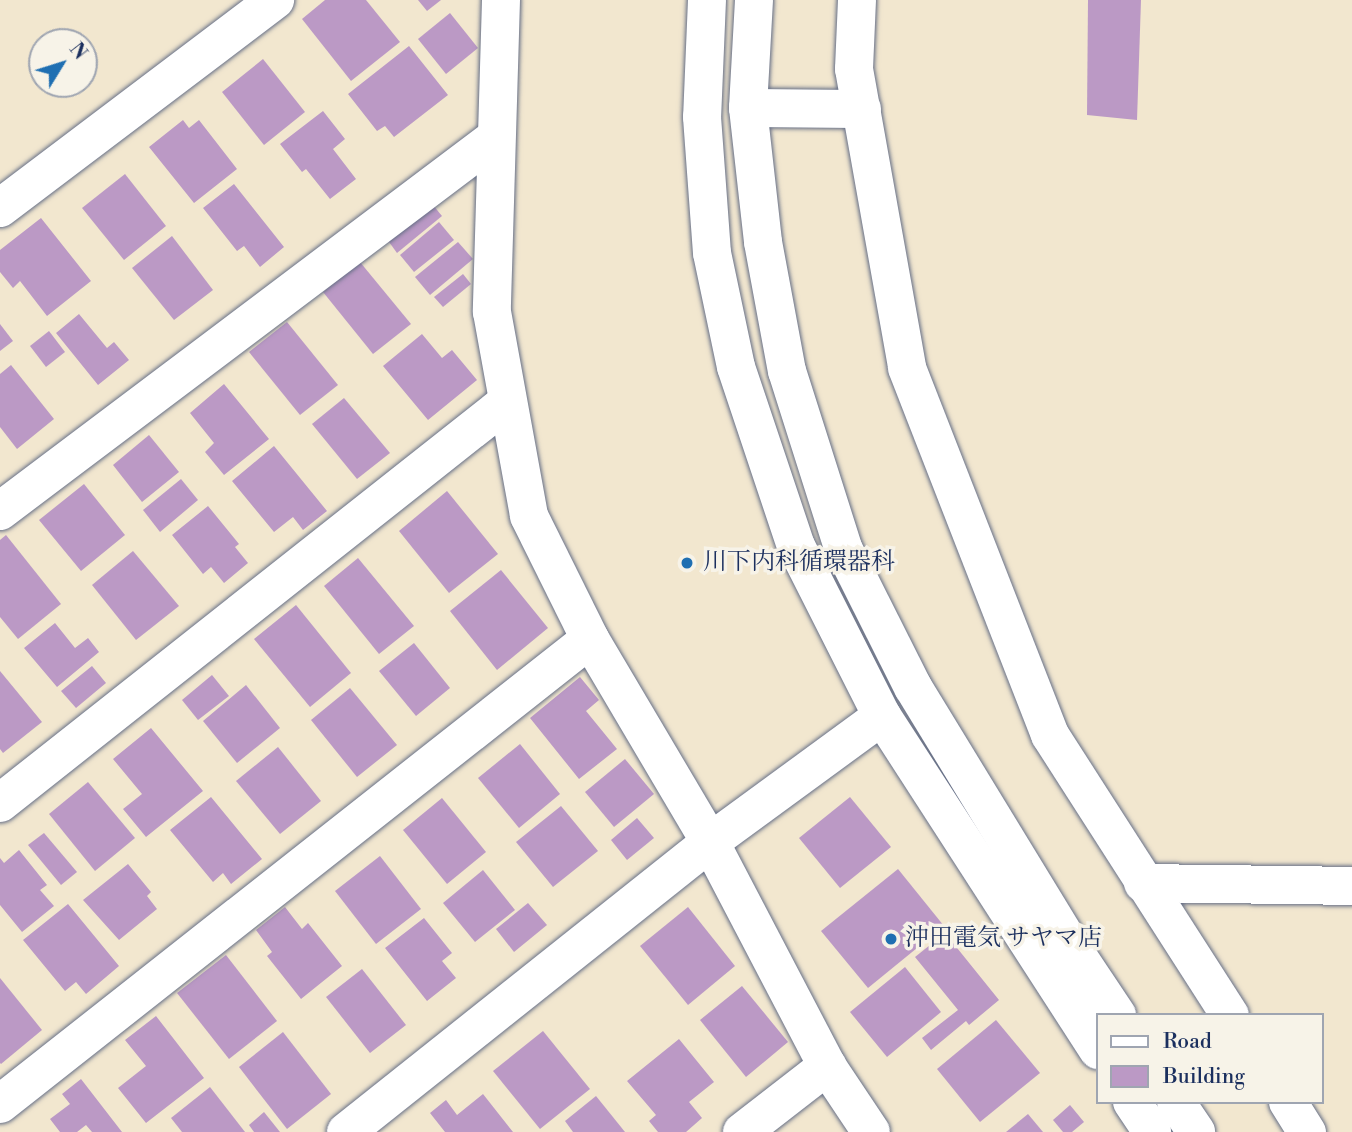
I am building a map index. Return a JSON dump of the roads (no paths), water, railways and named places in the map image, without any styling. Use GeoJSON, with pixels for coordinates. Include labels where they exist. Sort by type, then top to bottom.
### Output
{"type":"FeatureCollection","features":[{"type":"Feature","properties":{"kind":"street"},"geometry":{"type":"LineString","coordinates":[[0,208],[275,0]]}},
{"type":"Feature","properties":{"kind":"street"},"geometry":{"type":"LineString","coordinates":[[501,0],[492,312],[506,403],[529,516],[590,639],[710,842],[827,1066],[871,1132]]}},
{"type":"Feature","properties":{"kind":"street"},"geometry":{"type":"LineString","coordinates":[[707,0],[702,117],[712,253],[736,367],[796,546],[882,716],[1096,1047]]}},
{"type":"Feature","properties":{"kind":"street"},"geometry":{"type":"LineString","coordinates":[[754,0],[748,108],[763,242],[787,371],[843,548],[913,687],[1075,952],[1116,1013]]}},
{"type":"Feature","properties":{"kind":"street"},"geometry":{"type":"LineString","coordinates":[[857,0],[854,69],[907,368],[1050,735],[1229,1013]]}},
{"type":"Feature","properties":{"kind":"street"},"geometry":{"type":"LineString","coordinates":[[748,108],[862,108]]}},
{"type":"Feature","properties":{"kind":"street"},"geometry":{"type":"LineString","coordinates":[[0,511],[495,138]]}},
{"type":"Feature","properties":{"kind":"street"},"geometry":{"type":"LineString","coordinates":[[0,803],[506,403]]}},
{"type":"Feature","properties":{"kind":"street"},"geometry":{"type":"LineString","coordinates":[[0,1104],[590,639]]}},
{"type":"Feature","properties":{"kind":"street"},"geometry":{"type":"LineString","coordinates":[[346,1132],[710,842],[882,716]]}},
{"type":"Feature","properties":{"kind":"street"},"geometry":{"type":"LineString","coordinates":[[1143,883],[1352,886]]}},
{"type":"Feature","properties":{"kind":"street"},"geometry":{"type":"LineString","coordinates":[[742,1132],[827,1066]]}},
{"type":"Feature","properties":{"kind":"street"},"geometry":{"type":"LineString","coordinates":[[1133,1104],[1152,1132]]}},
{"type":"Feature","properties":{"kind":"street"},"geometry":{"type":"LineString","coordinates":[[1177,1104],[1196,1132]]}},
{"type":"Feature","properties":{"kind":"street"},"geometry":{"type":"LineString","coordinates":[[1289,1104],[1307,1132]]}},
{"type":"Feature","properties":{"kind":"place","name":"川下内科循環器科"},"geometry":{"type":"Point","coordinates":[687,563]}},
{"type":"Feature","properties":{"kind":"place","name":"沖田電気 サヤマ店"},"geometry":{"type":"Point","coordinates":[891,939]}}]}
